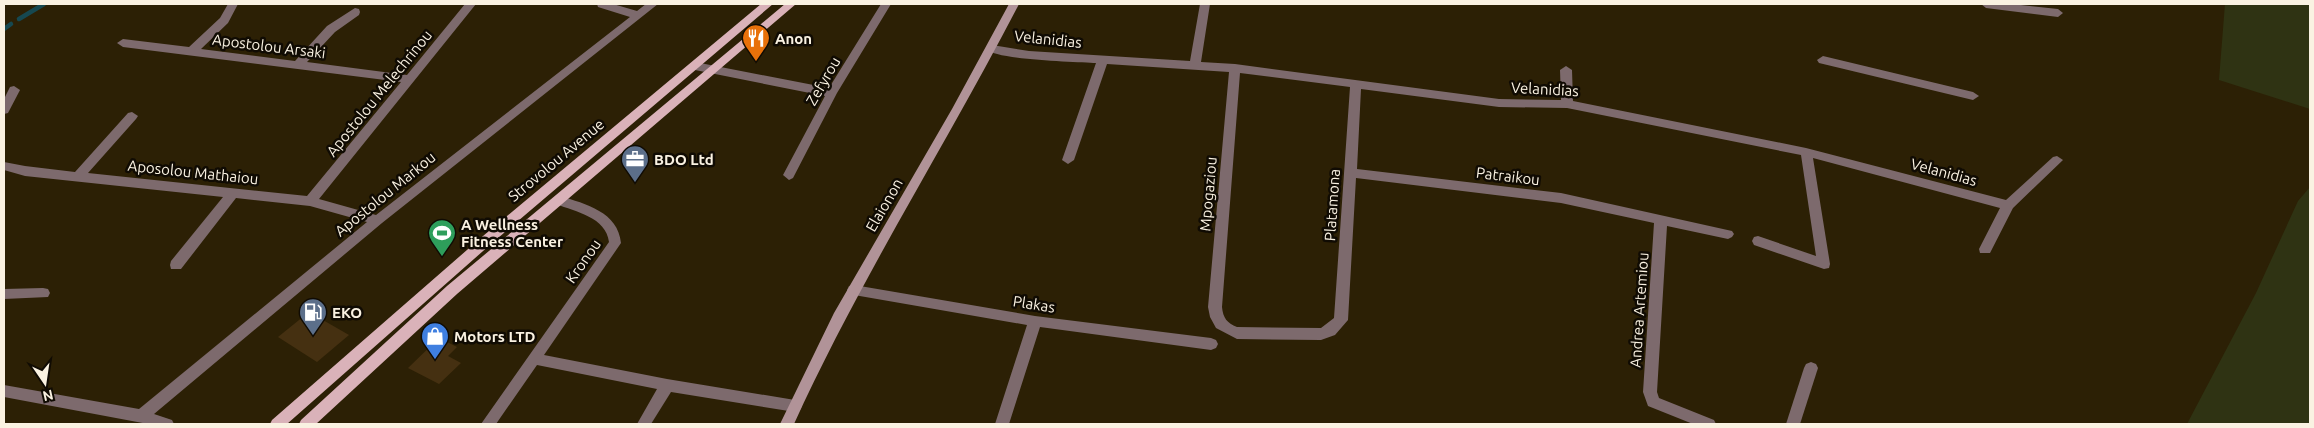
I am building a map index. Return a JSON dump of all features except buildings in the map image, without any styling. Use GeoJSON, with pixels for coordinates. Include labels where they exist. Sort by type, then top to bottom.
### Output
{"type":"FeatureCollection","features":[{"type":"Feature","properties":{"kind":"main road","name":"Strovolou Avenue"},"geometry":{"type":"LineString","coordinates":[[277,424],[390,327],[487,240],[768,4]]}},
{"type":"Feature","properties":{"kind":"main road"},"geometry":{"type":"LineString","coordinates":[[306,424],[452,290],[792,4]]}},
{"type":"Feature","properties":{"kind":"main road","name":"Elaionon"},"geometry":{"type":"LineString","coordinates":[[787,424],[854,290],[992,49],[1014,4]]}},
{"type":"Feature","properties":{"kind":"street"},"geometry":{"type":"LineString","coordinates":[[192,52],[224,20],[233,4]]}},
{"type":"Feature","properties":{"kind":"street","name":"Apostolou Melechrinou"},"geometry":{"type":"LineString","coordinates":[[310,201],[411,80],[471,4]]}},
{"type":"Feature","properties":{"kind":"street"},"geometry":{"type":"LineString","coordinates":[[602,4],[637,15]]}},
{"type":"Feature","properties":{"kind":"street","name":"Apostolou Markou"},"geometry":{"type":"LineString","coordinates":[[141,416],[378,220],[653,4]]}},
{"type":"Feature","properties":{"kind":"street","name":"Zefyrou"},"geometry":{"type":"LineString","coordinates":[[789,175],[832,93],[886,4]]}},
{"type":"Feature","properties":{"kind":"street"},"geometry":{"type":"LineString","coordinates":[[1195,65],[1205,4]]}},
{"type":"Feature","properties":{"kind":"street"},"geometry":{"type":"LineString","coordinates":[[1986,4],[2058,13]]}},
{"type":"Feature","properties":{"kind":"street"},"geometry":{"type":"LineString","coordinates":[[298,65],[331,29],[355,12]]}},
{"type":"Feature","properties":{"kind":"street","name":"Apostolou Arsaki"},"geometry":{"type":"LineString","coordinates":[[124,43],[411,80]]}},
{"type":"Feature","properties":{"kind":"street","name":"Velanidias"},"geometry":{"type":"LineString","coordinates":[[992,49],[1029,55],[1235,68],[1499,103],[1567,104],[1806,152],[2008,205]]}},
{"type":"Feature","properties":{"kind":"street"},"geometry":{"type":"LineString","coordinates":[[1068,160],[1102,60]]}},
{"type":"Feature","properties":{"kind":"street"},"geometry":{"type":"LineString","coordinates":[[1823,60],[1973,96]]}},
{"type":"Feature","properties":{"kind":"street"},"geometry":{"type":"LineString","coordinates":[[695,66],[832,93]]}},
{"type":"Feature","properties":{"kind":"street","name":"Mpogaziou"},"geometry":{"type":"LineString","coordinates":[[1235,68],[1215,307],[1219,323],[1226,329],[1237,333],[1307,335],[1321,334],[1336,326]]}},
{"type":"Feature","properties":{"kind":"street"},"geometry":{"type":"LineString","coordinates":[[1566,70],[1567,104]]}},
{"type":"Feature","properties":{"kind":"street","name":"Platamona"},"geometry":{"type":"LineString","coordinates":[[1336,326],[1341,320],[1356,84]]}},
{"type":"Feature","properties":{"kind":"street"},"geometry":{"type":"LineString","coordinates":[[4,110],[14,90]]}},
{"type":"Feature","properties":{"kind":"street"},"geometry":{"type":"LineString","coordinates":[[78,176],[132,116]]}},
{"type":"Feature","properties":{"kind":"street"},"geometry":{"type":"LineString","coordinates":[[1758,241],[1824,264],[1806,152]]}},
{"type":"Feature","properties":{"kind":"street"},"geometry":{"type":"LineString","coordinates":[[1985,249],[2008,205],[2057,160]]}},
{"type":"Feature","properties":{"kind":"street","name":"Aposolou Mathaiou"},"geometry":{"type":"LineString","coordinates":[[4,166],[25,171],[310,201],[378,220]]}},
{"type":"Feature","properties":{"kind":"street","name":"Patraikou"},"geometry":{"type":"LineString","coordinates":[[1350,173],[1561,198],[1728,234]]}},
{"type":"Feature","properties":{"kind":"street"},"geometry":{"type":"LineString","coordinates":[[176,265],[234,192]]}},
{"type":"Feature","properties":{"kind":"street","name":"Kronou"},"geometry":{"type":"LineString","coordinates":[[488,424],[615,243],[615,235],[607,220],[560,201]]}},
{"type":"Feature","properties":{"kind":"street","name":"Andrea Artemiou"},"geometry":{"type":"LineString","coordinates":[[1661,219],[1650,392],[1653,402],[1709,424]]}},
{"type":"Feature","properties":{"kind":"street","name":"Plakas"},"geometry":{"type":"LineString","coordinates":[[854,290],[1035,321],[1211,344]]}},
{"type":"Feature","properties":{"kind":"street"},"geometry":{"type":"LineString","coordinates":[[4,294],[42,293]]}},
{"type":"Feature","properties":{"kind":"street"},"geometry":{"type":"LineString","coordinates":[[1002,424],[1035,321]]}},
{"type":"Feature","properties":{"kind":"street"},"geometry":{"type":"LineString","coordinates":[[533,359],[667,385],[795,406]]}},
{"type":"Feature","properties":{"kind":"street"},"geometry":{"type":"LineString","coordinates":[[1793,424],[1811,368]]}},
{"type":"Feature","properties":{"kind":"street"},"geometry":{"type":"LineString","coordinates":[[644,424],[667,385]]}},
{"type":"Feature","properties":{"kind":"street"},"geometry":{"type":"LineString","coordinates":[[4,391],[141,416],[167,424]]}},
{"type":"Feature","properties":{"kind":"green space"},"geometry":{"type":"Polygon","coordinates":[[[2225,4],[2310,4],[2310,109],[2219,80],[2225,4]]]}},
{"type":"Feature","properties":{"kind":"green space"},"geometry":{"type":"Polygon","coordinates":[[[2310,187],[2310,424],[2187,424],[2256,293],[2298,201],[2310,187]]]}},
{"type":"Feature","properties":{"kind":"waterway"},"geometry":{"type":"LineString","coordinates":[[19,19],[44,4]]}},
{"type":"Feature","properties":{"kind":"waterway"},"geometry":{"type":"LineString","coordinates":[[4,29],[11,24]]}},
{"type":"Feature","properties":{"kind":"place","name":"Anon"},"geometry":{"type":"Point","coordinates":[756,62]}},
{"type":"Feature","properties":{"kind":"place","name":"BDO Ltd"},"geometry":{"type":"Point","coordinates":[635,183]}},
{"type":"Feature","properties":{"kind":"place","name":"A Wellness Fitness Center"},"geometry":{"type":"Point","coordinates":[442,257]}},
{"type":"Feature","properties":{"kind":"place","name":"EKO"},"geometry":{"type":"Point","coordinates":[313,336]}},
{"type":"Feature","properties":{"kind":"place","name":"Motors LTD"},"geometry":{"type":"Point","coordinates":[435,360]}}]}
